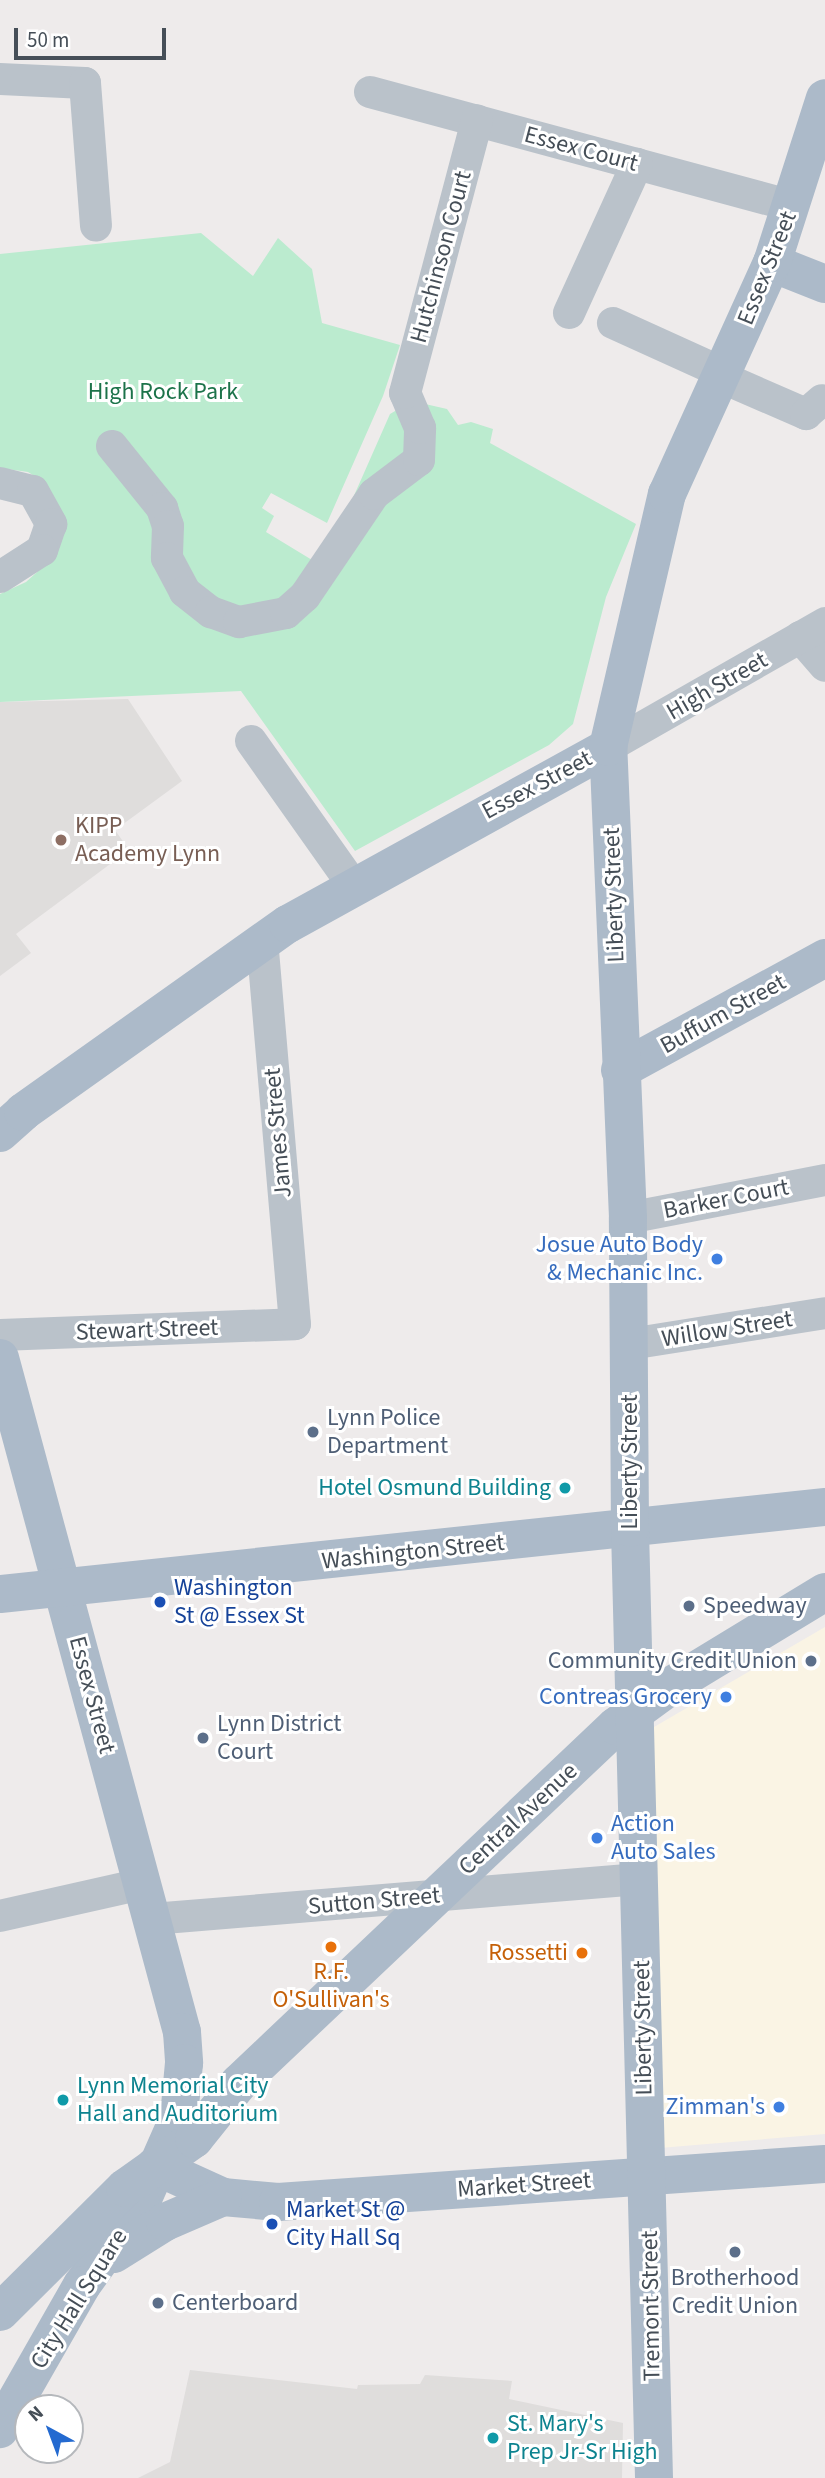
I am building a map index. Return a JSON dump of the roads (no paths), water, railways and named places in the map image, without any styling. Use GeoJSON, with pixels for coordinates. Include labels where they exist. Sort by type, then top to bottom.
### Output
{"type":"FeatureCollection","features":[{"type":"Feature","properties":{"kind":"main road","name":"Essex Street"},"geometry":{"type":"LineString","coordinates":[[0,1133],[23,1112],[262,941],[353,885],[608,747],[667,494],[772,263],[825,98]]}},
{"type":"Feature","properties":{"kind":"main road"},"geometry":{"type":"LineString","coordinates":[[772,263],[825,284]]}},
{"type":"Feature","properties":{"kind":"main road","name":"Liberty Street"},"geometry":{"type":"LineString","coordinates":[[608,747],[628,1217],[630,1528],[646,2176]]}},
{"type":"Feature","properties":{"kind":"main road","name":"Buffum Street"},"geometry":{"type":"LineString","coordinates":[[620,1070],[825,958]]}},
{"type":"Feature","properties":{"kind":"main road","name":"Essex Street"},"geometry":{"type":"LineString","coordinates":[[0,1358],[181,2032]]}},
{"type":"Feature","properties":{"kind":"main road","name":"Washington Street"},"geometry":{"type":"LineString","coordinates":[[0,1594],[825,1507]]}},
{"type":"Feature","properties":{"kind":"main road","name":"Central Avenue"},"geometry":{"type":"LineString","coordinates":[[239,2083],[635,1711],[825,1592]]}},
{"type":"Feature","properties":{"kind":"main road"},"geometry":{"type":"LineString","coordinates":[[181,2032],[210,2081],[224,2088],[239,2083]]}},
{"type":"Feature","properties":{"kind":"main road","name":"City Hall Square"},"geometry":{"type":"LineString","coordinates":[[0,2430],[82,2285],[141,2203],[181,2106],[181,2032]]}},
{"type":"Feature","properties":{"kind":"main road","name":"City Hall Square"},"geometry":{"type":"LineString","coordinates":[[0,2312],[107,2204],[194,2139],[239,2083]]}},
{"type":"Feature","properties":{"kind":"main road","name":"Market Street"},"geometry":{"type":"LineString","coordinates":[[155,2166],[223,2197],[278,2202],[825,2164]]}},
{"type":"Feature","properties":{"kind":"main road","name":"Tremont Street"},"geometry":{"type":"LineString","coordinates":[[646,2176],[654,2478]]}},
{"type":"Feature","properties":{"kind":"main road"},"geometry":{"type":"LineString","coordinates":[[82,2285],[139,2236],[223,2197]]}},
{"type":"Feature","properties":{"kind":"main road"},"geometry":{"type":"LineString","coordinates":[[0,2287],[51,2262]]}},
{"type":"Feature","properties":{"kind":"main road"},"geometry":{"type":"LineString","coordinates":[[0,2386],[54,2335]]}},
{"type":"Feature","properties":{"kind":"street"},"geometry":{"type":"LineString","coordinates":[[0,79],[85,83],[96,226]]}},
{"type":"Feature","properties":{"kind":"street","name":"Essex Court"},"geometry":{"type":"LineString","coordinates":[[370,92],[792,206]]}},
{"type":"Feature","properties":{"kind":"street","name":"Hutchinson Court"},"geometry":{"type":"LineString","coordinates":[[111,446],[162,508],[168,526],[167,558],[185,592],[211,612],[239,622],[286,613],[305,596],[374,494],[419,460],[420,428],[405,393],[477,121]]}},
{"type":"Feature","properties":{"kind":"street"},"geometry":{"type":"LineString","coordinates":[[569,313],[637,164]]}},
{"type":"Feature","properties":{"kind":"street"},"geometry":{"type":"LineString","coordinates":[[613,323],[806,414],[822,400]]}},
{"type":"Feature","properties":{"kind":"street"},"geometry":{"type":"LineString","coordinates":[[0,482],[33,491],[51,524],[42,550],[0,577]]}},
{"type":"Feature","properties":{"kind":"street"},"geometry":{"type":"LineString","coordinates":[[812,630],[825,666]]}},
{"type":"Feature","properties":{"kind":"street","name":"High Street"},"geometry":{"type":"LineString","coordinates":[[608,747],[812,630]]}},
{"type":"Feature","properties":{"kind":"street"},"geometry":{"type":"LineString","coordinates":[[251,741],[353,885]]}},
{"type":"Feature","properties":{"kind":"street","name":"James Street"},"geometry":{"type":"LineString","coordinates":[[262,941],[295,1324]]}},
{"type":"Feature","properties":{"kind":"street","name":"Barker Court"},"geometry":{"type":"LineString","coordinates":[[628,1217],[825,1180]]}},
{"type":"Feature","properties":{"kind":"street","name":"Willow Street"},"geometry":{"type":"LineString","coordinates":[[630,1345],[825,1313]]}},
{"type":"Feature","properties":{"kind":"street","name":"Stewart Street"},"geometry":{"type":"LineString","coordinates":[[0,1335],[295,1324]]}},
{"type":"Feature","properties":{"kind":"street","name":"Sutton Street"},"geometry":{"type":"LineString","coordinates":[[0,1916],[147,1902],[436,1896],[639,1879]]}},
{"type":"Feature","properties":{"kind":"place","name":"KIPP Academy Lynn"},"geometry":{"type":"Point","coordinates":[61,840]}},
{"type":"Feature","properties":{"kind":"place","name":"Josue Auto Body & Mechanic Inc."},"geometry":{"type":"Point","coordinates":[717,1259]}},
{"type":"Feature","properties":{"kind":"place","name":"Lynn Police Department"},"geometry":{"type":"Point","coordinates":[313,1432]}},
{"type":"Feature","properties":{"kind":"place","name":"Hotel Osmund Building"},"geometry":{"type":"Point","coordinates":[565,1488]}},
{"type":"Feature","properties":{"kind":"place","name":"Washington St @ Essex St"},"geometry":{"type":"Point","coordinates":[160,1602]}},
{"type":"Feature","properties":{"kind":"place","name":"Speedway"},"geometry":{"type":"Point","coordinates":[689,1606]}},
{"type":"Feature","properties":{"kind":"place","name":"Community Credit Union"},"geometry":{"type":"Point","coordinates":[811,1661]}},
{"type":"Feature","properties":{"kind":"place","name":"Contreas Grocery"},"geometry":{"type":"Point","coordinates":[726,1697]}},
{"type":"Feature","properties":{"kind":"place","name":"Lynn District Court"},"geometry":{"type":"Point","coordinates":[203,1738]}},
{"type":"Feature","properties":{"kind":"place","name":"Action Auto Sales"},"geometry":{"type":"Point","coordinates":[597,1838]}},
{"type":"Feature","properties":{"kind":"place","name":"R.F. O'Sullivan's"},"geometry":{"type":"Point","coordinates":[331,1947]}},
{"type":"Feature","properties":{"kind":"place","name":"Rossetti"},"geometry":{"type":"Point","coordinates":[582,1953]}},
{"type":"Feature","properties":{"kind":"place","name":"Lynn Memorial City Hall and Auditorium"},"geometry":{"type":"Point","coordinates":[63,2100]}},
{"type":"Feature","properties":{"kind":"place","name":"Zimman's"},"geometry":{"type":"Point","coordinates":[779,2107]}},
{"type":"Feature","properties":{"kind":"place","name":"Market St @ City Hall Sq"},"geometry":{"type":"Point","coordinates":[272,2224]}},
{"type":"Feature","properties":{"kind":"place","name":"Brotherhood Credit Union"},"geometry":{"type":"Point","coordinates":[735,2252]}},
{"type":"Feature","properties":{"kind":"place","name":"Centerboard"},"geometry":{"type":"Point","coordinates":[158,2303]}},
{"type":"Feature","properties":{"kind":"place","name":"St. Mary's Prep Jr-Sr High"},"geometry":{"type":"Point","coordinates":[493,2438]}},
{"type":"Feature","properties":{"kind":"park label","name":"High Rock Park"},"geometry":{"type":"Point","coordinates":[163,392]}}]}
